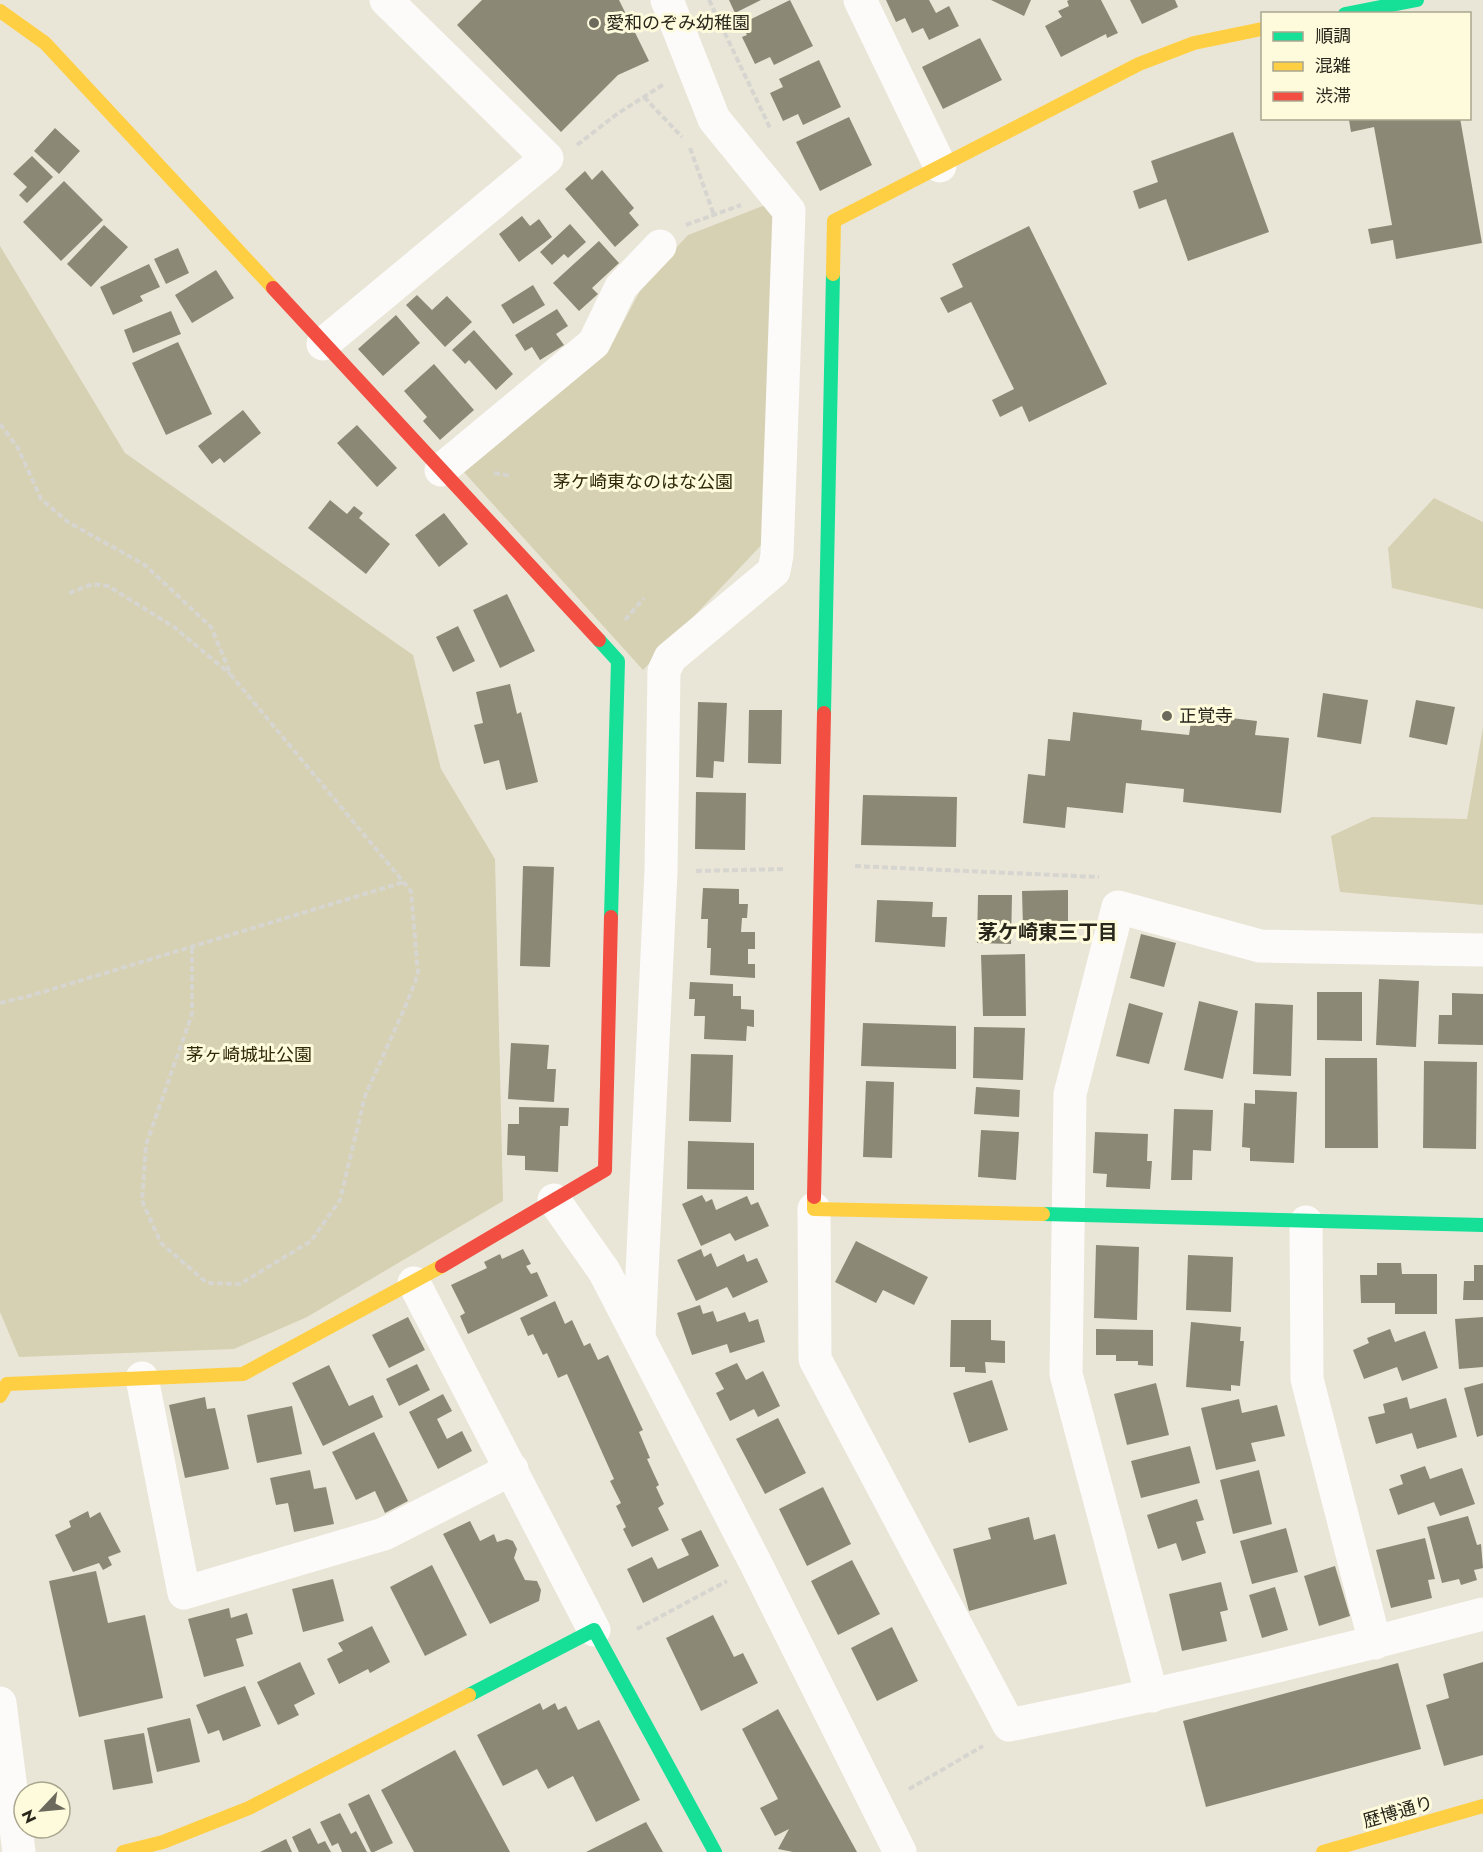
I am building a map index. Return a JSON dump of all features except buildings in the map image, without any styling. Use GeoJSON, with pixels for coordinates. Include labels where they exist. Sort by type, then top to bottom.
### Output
{"type":"FeatureCollection","features":[{"type":"Feature","properties":{"kind":"street"},"geometry":{"type":"LineString","coordinates":[[323,344],[547,158],[386,0]]}},
{"type":"Feature","properties":{"kind":"street"},"geometry":{"type":"LineString","coordinates":[[639,1337],[661,872],[664,671],[670,658],[774,571],[777,555],[789,211],[714,119],[667,0]]}},
{"type":"Feature","properties":{"kind":"street"},"geometry":{"type":"LineString","coordinates":[[860,0],[940,166]]}},
{"type":"Feature","properties":{"kind":"street"},"geometry":{"type":"LineString","coordinates":[[1355,12],[1417,0]]}},
{"type":"Feature","properties":{"kind":"street"},"geometry":{"type":"LineString","coordinates":[[0,11],[45,43],[618,661],[605,1170],[414,1283],[243,1374],[2,1382]]}},
{"type":"Feature","properties":{"kind":"street"},"geometry":{"type":"LineString","coordinates":[[1261,29],[1194,43],[1139,64],[834,220],[814,1209],[815,1359],[1009,1725],[1152,1696],[1375,1643],[1483,1614]]}},
{"type":"Feature","properties":{"kind":"street"},"geometry":{"type":"LineString","coordinates":[[441,470],[594,343],[621,287],[660,246]]}},
{"type":"Feature","properties":{"kind":"street"},"geometry":{"type":"LineString","coordinates":[[1152,1696],[1066,1374],[1070,1094],[1118,907],[1260,946],[1483,950]]}},
{"type":"Feature","properties":{"kind":"street"},"geometry":{"type":"LineString","coordinates":[[554,1200],[604,1271],[756,1564],[900,1852]]}},
{"type":"Feature","properties":{"kind":"street"},"geometry":{"type":"LineString","coordinates":[[814,1209],[1483,1225]]}},
{"type":"Feature","properties":{"kind":"street"},"geometry":{"type":"LineString","coordinates":[[1306,1222],[1307,1379],[1375,1643]]}},
{"type":"Feature","properties":{"kind":"street"},"geometry":{"type":"LineString","coordinates":[[414,1283],[594,1630],[715,1852]]}},
{"type":"Feature","properties":{"kind":"street"},"geometry":{"type":"LineString","coordinates":[[142,1378],[184,1593],[384,1534],[512,1469]]}},
{"type":"Feature","properties":{"kind":"street"},"geometry":{"type":"LineString","coordinates":[[123,1852],[163,1842],[249,1808],[594,1630]]}},
{"type":"Feature","properties":{"kind":"street"},"geometry":{"type":"LineString","coordinates":[[0,1703],[19,1852]]}},
{"type":"Feature","properties":{"kind":"street","name":"歴博通り"},"geometry":{"type":"LineString","coordinates":[[1323,1852],[1483,1806]]}},
{"type":"Feature","properties":{"kind":"path"},"geometry":{"type":"LineString","coordinates":[[709,0],[771,130]]}},
{"type":"Feature","properties":{"kind":"path"},"geometry":{"type":"LineString","coordinates":[[588,138],[617,114],[693,66]]}},
{"type":"Feature","properties":{"kind":"path"},"geometry":{"type":"LineString","coordinates":[[644,97],[689,145],[714,215]]}},
{"type":"Feature","properties":{"kind":"path"},"geometry":{"type":"LineString","coordinates":[[698,221],[726,210]]}},
{"type":"Feature","properties":{"kind":"path"},"geometry":{"type":"LineString","coordinates":[[0,424],[18,448],[41,499],[68,522],[145,565],[211,627],[231,675]]}},
{"type":"Feature","properties":{"kind":"path"},"geometry":{"type":"LineString","coordinates":[[69,593],[93,584],[108,586],[174,627],[231,675],[411,891],[418,974],[365,1096],[340,1200],[311,1241],[240,1284],[207,1283],[161,1243],[142,1201],[146,1145],[192,1014],[192,945]]}},
{"type":"Feature","properties":{"kind":"path"},"geometry":{"type":"LineString","coordinates":[[661,872],[820,869],[848,865],[1102,877]]}},
{"type":"Feature","properties":{"kind":"path"},"geometry":{"type":"LineString","coordinates":[[0,1003],[44,992],[404,882]]}},
{"type":"Feature","properties":{"kind":"path"},"geometry":{"type":"LineString","coordinates":[[638,1629],[756,1564]]}},
{"type":"Feature","properties":{"kind":"path"},"geometry":{"type":"LineString","coordinates":[[908,1790],[983,1746],[1009,1725]]}},
{"type":"Feature","properties":{"kind":"green space","name":"茅ケ崎東なのはな公園"},"geometry":{"type":"Polygon","coordinates":[[[768,204],[776,226],[769,537],[643,670],[462,470],[613,342],[645,281],[688,235],[768,204]]]}},
{"type":"Feature","properties":{"kind":"green space","name":"茅ヶ崎城址公園"},"geometry":{"type":"Polygon","coordinates":[[[0,246],[125,453],[413,655],[441,769],[495,859],[503,1201],[307,1317],[234,1349],[19,1357],[0,1312],[0,246]]]}},
{"type":"Feature","properties":{"kind":"green space"},"geometry":{"type":"Polygon","coordinates":[[[1434,498],[1483,522],[1483,609],[1392,588],[1388,548],[1434,498]]]}},
{"type":"Feature","properties":{"kind":"green space"},"geometry":{"type":"Polygon","coordinates":[[[1483,727],[1483,905],[1340,892],[1331,836],[1372,817],[1467,819],[1483,727]]]}},
{"type":"Feature","properties":{"kind":"traffic: fast"},"geometry":{"type":"LineString","coordinates":[[1355,12],[1417,0]]}},
{"type":"Feature","properties":{"kind":"traffic: fast"},"geometry":{"type":"LineString","coordinates":[[824,713],[833,274]]}},
{"type":"Feature","properties":{"kind":"traffic: fast"},"geometry":{"type":"LineString","coordinates":[[599,640],[618,661],[611,917]]}},
{"type":"Feature","properties":{"kind":"traffic: fast"},"geometry":{"type":"LineString","coordinates":[[1043,1214],[1483,1225]]}},
{"type":"Feature","properties":{"kind":"traffic: fast"},"geometry":{"type":"LineString","coordinates":[[469,1695],[594,1630],[715,1852]]}},
{"type":"Feature","properties":{"kind":"traffic: slow"},"geometry":{"type":"LineString","coordinates":[[0,11],[45,43],[273,288]]}},
{"type":"Feature","properties":{"kind":"traffic: slow"},"geometry":{"type":"LineString","coordinates":[[833,274],[834,221],[1139,64],[1194,43],[1261,29]]}},
{"type":"Feature","properties":{"kind":"traffic: slow"},"geometry":{"type":"LineString","coordinates":[[814,1197],[814,1209],[1043,1214]]}},
{"type":"Feature","properties":{"kind":"traffic: slow"},"geometry":{"type":"LineString","coordinates":[[0,1396],[7,1384],[243,1374],[442,1266]]}},
{"type":"Feature","properties":{"kind":"traffic: slow"},"geometry":{"type":"LineString","coordinates":[[123,1852],[163,1842],[249,1808],[469,1695]]}},
{"type":"Feature","properties":{"kind":"traffic: slow"},"geometry":{"type":"LineString","coordinates":[[1323,1852],[1483,1806]]}},
{"type":"Feature","properties":{"kind":"traffic: jam"},"geometry":{"type":"LineString","coordinates":[[273,288],[599,640]]}},
{"type":"Feature","properties":{"kind":"traffic: jam"},"geometry":{"type":"LineString","coordinates":[[814,1197],[824,713]]}},
{"type":"Feature","properties":{"kind":"traffic: jam"},"geometry":{"type":"LineString","coordinates":[[442,1266],[605,1170],[611,917]]}},
{"type":"Feature","properties":{"kind":"place","name":"愛和のぞみ幼稚園"},"geometry":{"type":"Point","coordinates":[594,23]}},
{"type":"Feature","properties":{"kind":"place","name":"正覚寺"},"geometry":{"type":"Point","coordinates":[1167,716]}},
{"type":"Feature","properties":{"kind":"district","name":"茅ケ崎東三丁目"},"geometry":{"type":"Point","coordinates":[1048,932]}}]}
